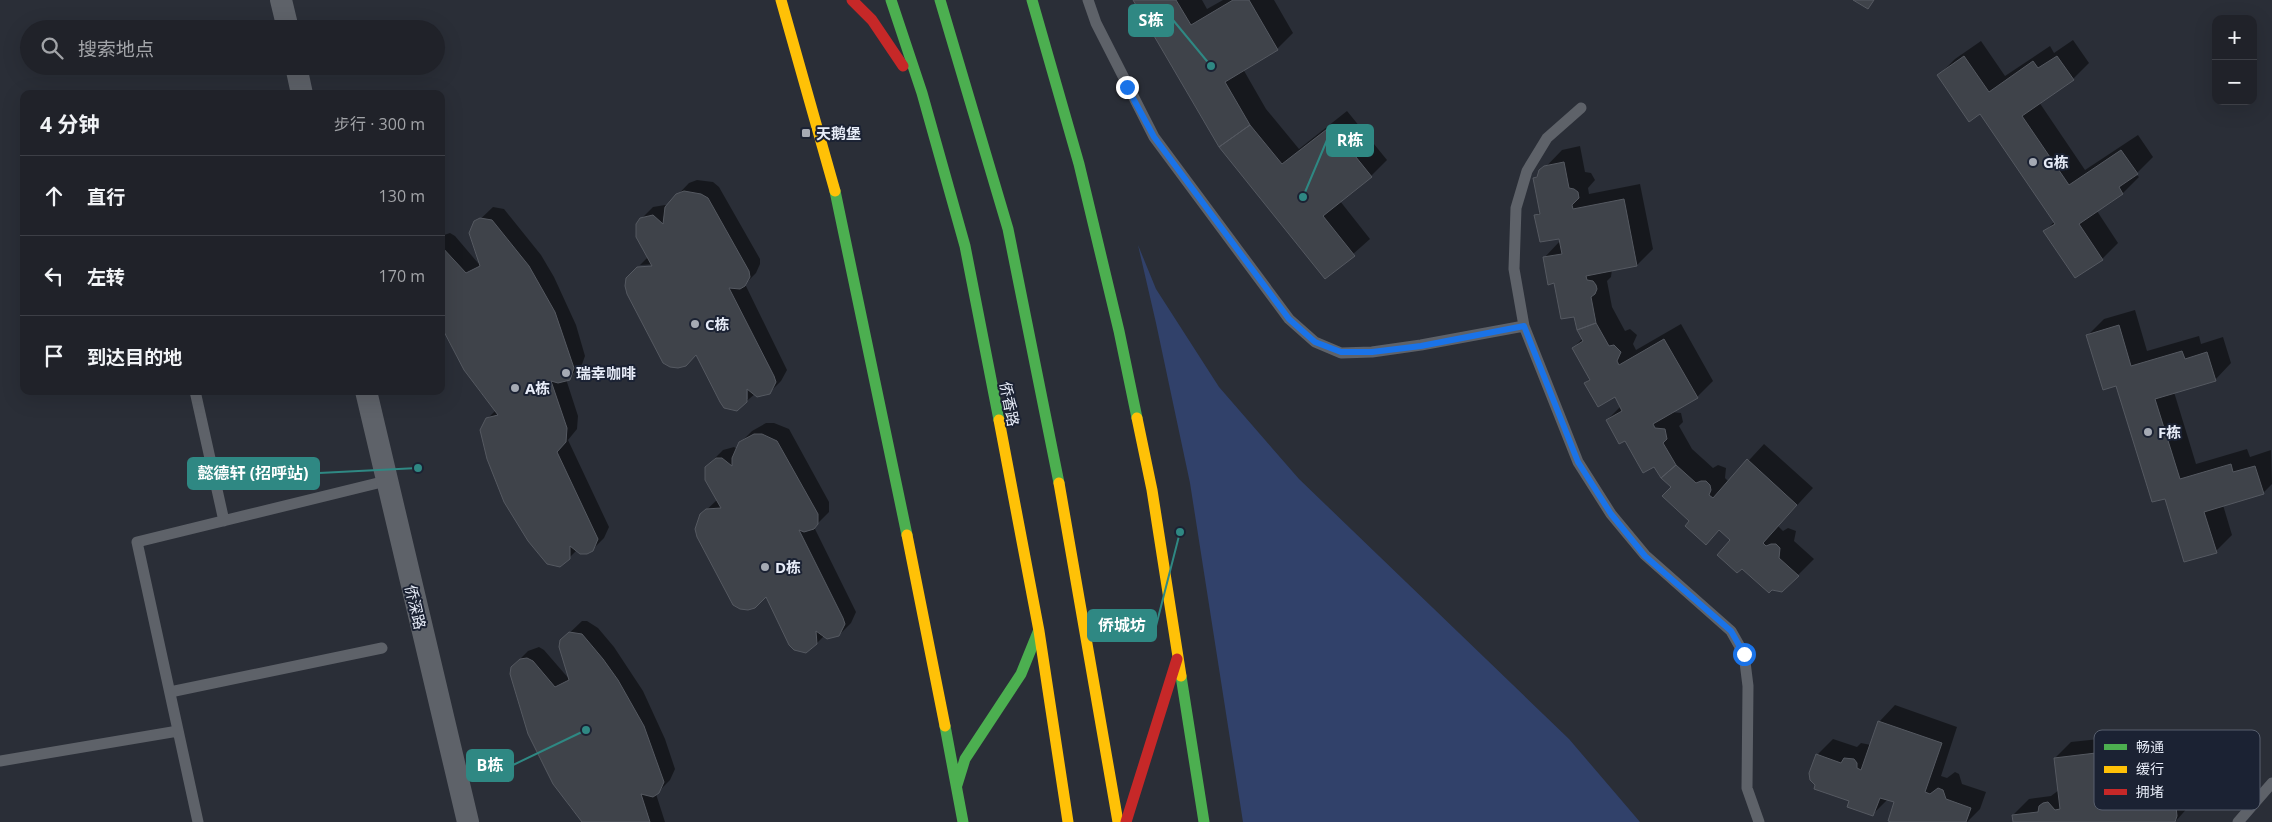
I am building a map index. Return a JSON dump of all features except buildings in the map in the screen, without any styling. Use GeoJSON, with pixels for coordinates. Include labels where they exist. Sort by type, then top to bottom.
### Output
{"type":"FeatureCollection","features":[{"type":"Feature","properties":{"kind":"main road"},"geometry":{"type":"LineString","coordinates":[[781,0],[832,177],[912,557],[963,822]]}},
{"type":"Feature","properties":{"kind":"main road"},"geometry":{"type":"LineString","coordinates":[[852,0],[872,20],[922,93]]}},
{"type":"Feature","properties":{"kind":"main road","name":"侨香路"},"geometry":{"type":"LineString","coordinates":[[891,0],[922,93],[965,246],[1039,631],[1068,822]]}},
{"type":"Feature","properties":{"kind":"main road"},"geometry":{"type":"LineString","coordinates":[[940,0],[1008,229],[1070,538],[1118,822]]}},
{"type":"Feature","properties":{"kind":"main road"},"geometry":{"type":"LineString","coordinates":[[1032,0],[1079,164],[1120,331],[1152,490],[1204,822]]}},
{"type":"Feature","properties":{"kind":"main road"},"geometry":{"type":"LineString","coordinates":[[957,784],[965,759],[1022,674],[1039,631]]}},
{"type":"Feature","properties":{"kind":"main road"},"geometry":{"type":"LineString","coordinates":[[1126,822],[1179,653]]}},
{"type":"Feature","properties":{"kind":"street"},"geometry":{"type":"LineString","coordinates":[[281,0],[286,20]]}},
{"type":"Feature","properties":{"kind":"street"},"geometry":{"type":"LineString","coordinates":[[298,75],[301,90]]}},
{"type":"Feature","properties":{"kind":"street","name":"侨深路"},"geometry":{"type":"LineString","coordinates":[[367,395],[468,822]]}},
{"type":"Feature","properties":{"kind":"lane"},"geometry":{"type":"LineString","coordinates":[[1088,0],[1100,31],[1154,137],[1289,319],[1315,342],[1341,352],[1372,352],[1524,326]]}},
{"type":"Feature","properties":{"kind":"lane"},"geometry":{"type":"LineString","coordinates":[[1581,108],[1547,138],[1527,170],[1516,208],[1514,268],[1524,326],[1578,462],[1611,514],[1645,556],[1731,631],[1744,654],[1748,686],[1747,788],[1759,822]]}},
{"type":"Feature","properties":{"kind":"lane"},"geometry":{"type":"LineString","coordinates":[[196,395],[224,521]]}},
{"type":"Feature","properties":{"kind":"lane"},"geometry":{"type":"LineString","coordinates":[[198,822],[138,542],[386,481]]}},
{"type":"Feature","properties":{"kind":"lane"},"geometry":{"type":"LineString","coordinates":[[170,692],[382,648]]}},
{"type":"Feature","properties":{"kind":"lane"},"geometry":{"type":"LineString","coordinates":[[0,761],[178,731]]}},
{"type":"Feature","properties":{"kind":"lane"},"geometry":{"type":"LineString","coordinates":[[2260,797],[2272,783]]}},
{"type":"Feature","properties":{"kind":"lane"},"geometry":{"type":"LineString","coordinates":[[2238,822],[2248,810]]}},
{"type":"Feature","properties":{"kind":"shaded area"},"geometry":{"type":"Polygon","coordinates":[[[1138,245],[1156,289],[1219,387],[1299,479],[1569,739],[1640,822],[1243,822],[1190,483],[1138,245]]]}},
{"type":"Feature","properties":{"kind":"traffic: fast"},"geometry":{"type":"LineString","coordinates":[[891,0],[922,93],[965,246],[999,420]]}},
{"type":"Feature","properties":{"kind":"traffic: fast"},"geometry":{"type":"LineString","coordinates":[[940,0],[1008,229],[1059,483]]}},
{"type":"Feature","properties":{"kind":"traffic: fast"},"geometry":{"type":"LineString","coordinates":[[1032,0],[1079,164],[1119,331],[1137,418]]}},
{"type":"Feature","properties":{"kind":"traffic: fast"},"geometry":{"type":"LineString","coordinates":[[835,191],[907,535]]}},
{"type":"Feature","properties":{"kind":"traffic: fast"},"geometry":{"type":"LineString","coordinates":[[957,785],[965,759],[1021,674],[1038,632]]}},
{"type":"Feature","properties":{"kind":"traffic: fast"},"geometry":{"type":"LineString","coordinates":[[1181,676],[1204,822]]}},
{"type":"Feature","properties":{"kind":"traffic: fast"},"geometry":{"type":"LineString","coordinates":[[945,726],[963,822]]}},
{"type":"Feature","properties":{"kind":"traffic: slow"},"geometry":{"type":"LineString","coordinates":[[781,0],[835,191]]}},
{"type":"Feature","properties":{"kind":"traffic: slow"},"geometry":{"type":"LineString","coordinates":[[1137,418],[1152,490],[1181,676]]}},
{"type":"Feature","properties":{"kind":"traffic: slow"},"geometry":{"type":"LineString","coordinates":[[999,420],[1039,631],[1068,822]]}},
{"type":"Feature","properties":{"kind":"traffic: slow"},"geometry":{"type":"LineString","coordinates":[[1059,483],[1118,822]]}},
{"type":"Feature","properties":{"kind":"traffic: slow"},"geometry":{"type":"LineString","coordinates":[[907,535],[945,726]]}},
{"type":"Feature","properties":{"kind":"traffic: jam"},"geometry":{"type":"LineString","coordinates":[[852,0],[872,20],[903,66]]}},
{"type":"Feature","properties":{"kind":"traffic: jam"},"geometry":{"type":"LineString","coordinates":[[1126,822],[1177,659]]}},
{"type":"Feature","properties":{"kind":"place","name":"S栋"},"geometry":{"type":"Point","coordinates":[1211,66]}},
{"type":"Feature","properties":{"kind":"place","name":"天鹅堡"},"geometry":{"type":"Point","coordinates":[806,133]}},
{"type":"Feature","properties":{"kind":"place","name":"G栋"},"geometry":{"type":"Point","coordinates":[2033,162]}},
{"type":"Feature","properties":{"kind":"place","name":"R栋"},"geometry":{"type":"Point","coordinates":[1303,197]}},
{"type":"Feature","properties":{"kind":"place","name":"C栋"},"geometry":{"type":"Point","coordinates":[695,324]}},
{"type":"Feature","properties":{"kind":"place","name":"瑞幸咖啡"},"geometry":{"type":"Point","coordinates":[566,373]}},
{"type":"Feature","properties":{"kind":"place","name":"A栋"},"geometry":{"type":"Point","coordinates":[515,388]}},
{"type":"Feature","properties":{"kind":"place","name":"F栋"},"geometry":{"type":"Point","coordinates":[2148,432]}},
{"type":"Feature","properties":{"kind":"place","name":"懿德轩 (招呼站)"},"geometry":{"type":"Point","coordinates":[418,468]}},
{"type":"Feature","properties":{"kind":"place","name":"侨城坊"},"geometry":{"type":"Point","coordinates":[1180,532]}},
{"type":"Feature","properties":{"kind":"place","name":"D栋"},"geometry":{"type":"Point","coordinates":[765,567]}},
{"type":"Feature","properties":{"kind":"place","name":"B栋"},"geometry":{"type":"Point","coordinates":[586,730]}},
{"type":"Feature","properties":{"kind":"route"},"geometry":{"type":"LineString","coordinates":[[1127,87],[1154,137],[1289,319],[1315,342],[1341,352],[1372,352],[1421,346],[1524,326],[1578,462],[1611,514],[1645,556],[1731,631],[1744,654]]}}]}
